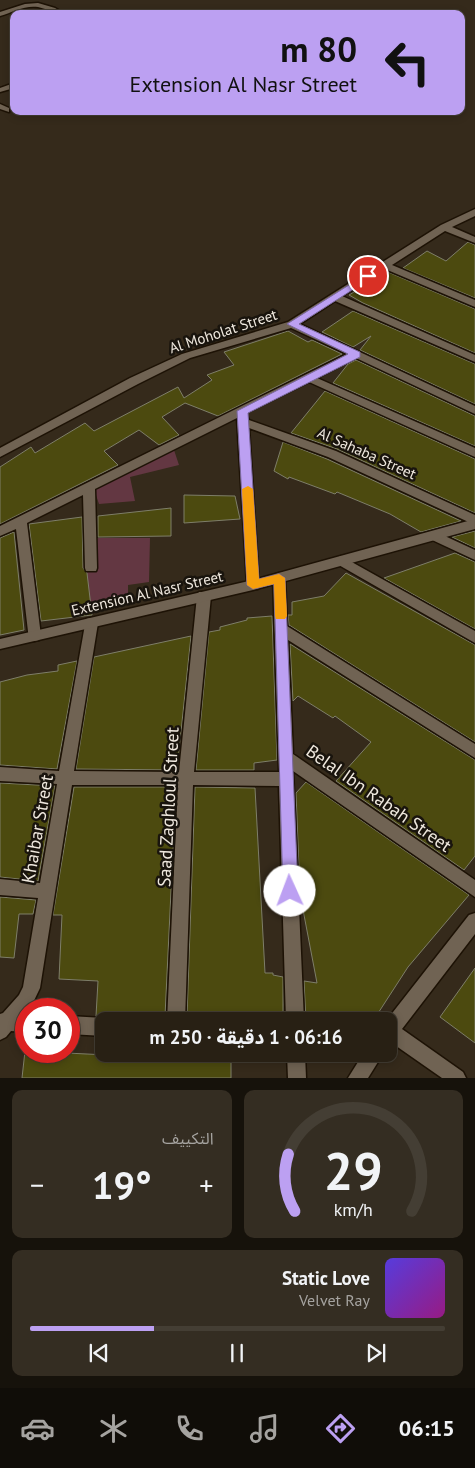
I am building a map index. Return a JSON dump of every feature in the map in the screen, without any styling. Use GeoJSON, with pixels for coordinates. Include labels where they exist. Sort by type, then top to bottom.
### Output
{"type":"FeatureCollection","features":[{"type":"Feature","properties":{"kind":"street","name":"Al Moholat Street"},"geometry":{"type":"LineString","coordinates":[[0,454],[134,381],[186,356],[292,324],[444,227],[475,212]]}},
{"type":"Feature","properties":{"kind":"street"},"geometry":{"type":"LineString","coordinates":[[444,227],[475,240]]}},
{"type":"Feature","properties":{"kind":"street"},"geometry":{"type":"LineString","coordinates":[[384,265],[475,304]]}},
{"type":"Feature","properties":{"kind":"street"},"geometry":{"type":"LineString","coordinates":[[335,297],[475,359]]}},
{"type":"Feature","properties":{"kind":"street"},"geometry":{"type":"LineString","coordinates":[[292,324],[475,410]]}},
{"type":"Feature","properties":{"kind":"street"},"geometry":{"type":"LineString","coordinates":[[0,531],[243,416],[309,378],[356,354]]}},
{"type":"Feature","properties":{"kind":"street"},"geometry":{"type":"LineString","coordinates":[[309,378],[475,453]]}},
{"type":"Feature","properties":{"kind":"street"},"geometry":{"type":"LineString","coordinates":[[243,416],[253,585]]}},
{"type":"Feature","properties":{"kind":"street","name":"Al Sahaba Street"},"geometry":{"type":"LineString","coordinates":[[243,416],[475,520]]}},
{"type":"Feature","properties":{"kind":"street"},"geometry":{"type":"LineString","coordinates":[[89,488],[91,568]]}},
{"type":"Feature","properties":{"kind":"street"},"geometry":{"type":"LineString","coordinates":[[21,522],[34,636]]}},
{"type":"Feature","properties":{"kind":"street","name":"Extension Al Nasr Street"},"geometry":{"type":"LineString","coordinates":[[0,644],[253,585],[475,524]]}},
{"type":"Feature","properties":{"kind":"street"},"geometry":{"type":"LineString","coordinates":[[434,536],[475,555]]}},
{"type":"Feature","properties":{"kind":"street"},"geometry":{"type":"LineString","coordinates":[[341,561],[475,638]]}},
{"type":"Feature","properties":{"kind":"street"},"geometry":{"type":"LineString","coordinates":[[279,578],[295,1012]]}},
{"type":"Feature","properties":{"kind":"street","name":"Saad Zaghloul Street"},"geometry":{"type":"LineString","coordinates":[[176,1012],[186,779],[204,596]]}},
{"type":"Feature","properties":{"kind":"street","name":"Khaibar Street"},"geometry":{"type":"LineString","coordinates":[[2,1025],[17,1013],[30,988],[91,623]]}},
{"type":"Feature","properties":{"kind":"street"},"geometry":{"type":"LineString","coordinates":[[281,630],[475,752]]}},
{"type":"Feature","properties":{"kind":"street","name":"Belal Ibn Rabah Street"},"geometry":{"type":"LineString","coordinates":[[286,758],[475,889]]}},
{"type":"Feature","properties":{"kind":"street"},"geometry":{"type":"LineString","coordinates":[[0,774],[66,778],[286,779]]}},
{"type":"Feature","properties":{"kind":"street"},"geometry":{"type":"LineString","coordinates":[[0,887],[47,891]]}},
{"type":"Feature","properties":{"kind":"street"},"geometry":{"type":"LineString","coordinates":[[397,1022],[475,921]]}},
{"type":"Feature","properties":{"kind":"street"},"geometry":{"type":"LineString","coordinates":[[2,1025],[15,1024]]}},
{"type":"Feature","properties":{"kind":"street"},"geometry":{"type":"LineString","coordinates":[[80,1025],[95,1026]]}},
{"type":"Feature","properties":{"kind":"street"},"geometry":{"type":"LineString","coordinates":[[397,1037],[457,1078]]}},
{"type":"Feature","properties":{"kind":"street"},"geometry":{"type":"LineString","coordinates":[[296,1062],[297,1078]]}},
{"type":"Feature","properties":{"kind":"street"},"geometry":{"type":"LineString","coordinates":[[356,1078],[368,1062]]}},
{"type":"Feature","properties":{"kind":"lane"},"geometry":{"type":"LineString","coordinates":[[12,10],[40,4],[47,5],[55,10]]}},
{"type":"Feature","properties":{"kind":"shaded area"},"geometry":{"type":"Polygon","coordinates":[[[173,447],[179,465],[130,477],[135,501],[99,504],[92,483],[173,447]]]}},
{"type":"Feature","properties":{"kind":"shaded area"},"geometry":{"type":"Polygon","coordinates":[[[88,538],[150,538],[149,582],[128,585],[128,603],[76,609],[88,538]]]}},
{"type":"Feature","properties":{"kind":"building"},"geometry":{"type":"Polygon","coordinates":[[[468,242],[475,245],[475,298],[403,268],[427,251],[446,261],[468,242]]]}},
{"type":"Feature","properties":{"kind":"building"},"geometry":{"type":"Polygon","coordinates":[[[388,272],[475,309],[475,353],[349,295],[388,272]]]}},
{"type":"Feature","properties":{"kind":"building"},"geometry":{"type":"Polygon","coordinates":[[[353,311],[475,364],[475,404],[360,350],[371,336],[353,347],[322,332],[353,311]]]}},
{"type":"Feature","properties":{"kind":"building"},"geometry":{"type":"Polygon","coordinates":[[[288,331],[308,342],[312,340],[342,354],[218,416],[185,403],[162,417],[179,435],[159,445],[139,430],[104,451],[118,465],[0,524],[0,467],[31,447],[35,453],[85,423],[94,431],[178,387],[184,398],[212,380],[207,375],[234,365],[224,352],[288,331]]]}},
{"type":"Feature","properties":{"kind":"building"},"geometry":{"type":"Polygon","coordinates":[[[356,360],[475,416],[475,446],[333,383],[348,364],[356,360]]]}},
{"type":"Feature","properties":{"kind":"building"},"geometry":{"type":"Polygon","coordinates":[[[325,391],[475,459],[475,513],[337,449],[291,433],[325,391]]]}},
{"type":"Feature","properties":{"kind":"building"},"geometry":{"type":"Polygon","coordinates":[[[283,442],[327,459],[461,521],[421,532],[390,514],[337,492],[335,494],[289,477],[288,479],[274,471],[283,442]]]}},
{"type":"Feature","properties":{"kind":"building"},"geometry":{"type":"Polygon","coordinates":[[[184,495],[235,496],[240,519],[184,523],[184,495]]]}},
{"type":"Feature","properties":{"kind":"building"},"geometry":{"type":"Polygon","coordinates":[[[171,508],[171,536],[98,537],[98,516],[171,508]]]}},
{"type":"Feature","properties":{"kind":"building"},"geometry":{"type":"Polygon","coordinates":[[[82,517],[83,568],[87,573],[92,615],[41,621],[29,524],[82,517]]]}},
{"type":"Feature","properties":{"kind":"building"},"geometry":{"type":"Polygon","coordinates":[[[475,531],[475,548],[452,537],[475,531]]]}},
{"type":"Feature","properties":{"kind":"building"},"geometry":{"type":"Polygon","coordinates":[[[14,532],[24,630],[0,635],[0,538],[14,532]]]}},
{"type":"Feature","properties":{"kind":"building"},"geometry":{"type":"Polygon","coordinates":[[[455,553],[475,562],[475,629],[384,578],[455,553]]]}},
{"type":"Feature","properties":{"kind":"building"},"geometry":{"type":"Polygon","coordinates":[[[346,573],[475,645],[475,742],[289,625],[288,615],[292,615],[292,602],[324,596],[346,573]]]}},
{"type":"Feature","properties":{"kind":"building"},"geometry":{"type":"Polygon","coordinates":[[[272,616],[277,760],[254,763],[254,770],[196,770],[209,632],[220,630],[220,627],[247,620],[247,618],[272,616]]]}},
{"type":"Feature","properties":{"kind":"building"},"geometry":{"type":"Polygon","coordinates":[[[191,636],[177,770],[76,769],[94,657],[191,636]]]}},
{"type":"Feature","properties":{"kind":"building"},"geometry":{"type":"Polygon","coordinates":[[[290,644],[475,760],[475,856],[464,870],[336,781],[371,742],[335,716],[333,718],[298,696],[293,701],[290,644]]]}},
{"type":"Feature","properties":{"kind":"building"},"geometry":{"type":"Polygon","coordinates":[[[77,661],[57,769],[0,765],[0,682],[27,675],[58,671],[58,665],[77,661]]]}},
{"type":"Feature","properties":{"kind":"building"},"geometry":{"type":"Polygon","coordinates":[[[306,782],[469,895],[408,967],[379,1012],[306,1012],[304,981],[317,983],[300,894],[296,793],[306,782]]]}},
{"type":"Feature","properties":{"kind":"building"},"geometry":{"type":"Polygon","coordinates":[[[0,783],[55,786],[38,881],[0,877],[0,783]]]}},
{"type":"Feature","properties":{"kind":"building"},"geometry":{"type":"Polygon","coordinates":[[[74,787],[176,787],[165,1012],[96,1012],[98,981],[59,979],[62,915],[53,915],[74,787]]]}},
{"type":"Feature","properties":{"kind":"building"},"geometry":{"type":"Polygon","coordinates":[[[195,787],[255,788],[265,973],[273,973],[273,975],[283,977],[283,1012],[187,1012],[195,787]]]}},
{"type":"Feature","properties":{"kind":"building"},"geometry":{"type":"Polygon","coordinates":[[[0,897],[36,900],[33,914],[19,914],[14,958],[0,957],[0,897]]]}},
{"type":"Feature","properties":{"kind":"building"},"geometry":{"type":"Polygon","coordinates":[[[475,968],[475,1043],[440,1017],[475,968]]]}},
{"type":"Feature","properties":{"kind":"building"},"geometry":{"type":"Polygon","coordinates":[[[80,1054],[95,1054],[95,1062],[231,1062],[231,1078],[22,1078],[24,1063],[80,1063],[80,1054]]]}},
{"type":"Feature","properties":{"kind":"slow traffic"},"geometry":{"type":"LineString","coordinates":[[248,489],[253,585],[279,578],[281,616]]}},
{"type":"Feature","properties":{"kind":"route"},"geometry":{"type":"LineString","coordinates":[[290,891],[279,578],[253,585],[242,411],[356,354],[292,324],[368,276]]}}]}
